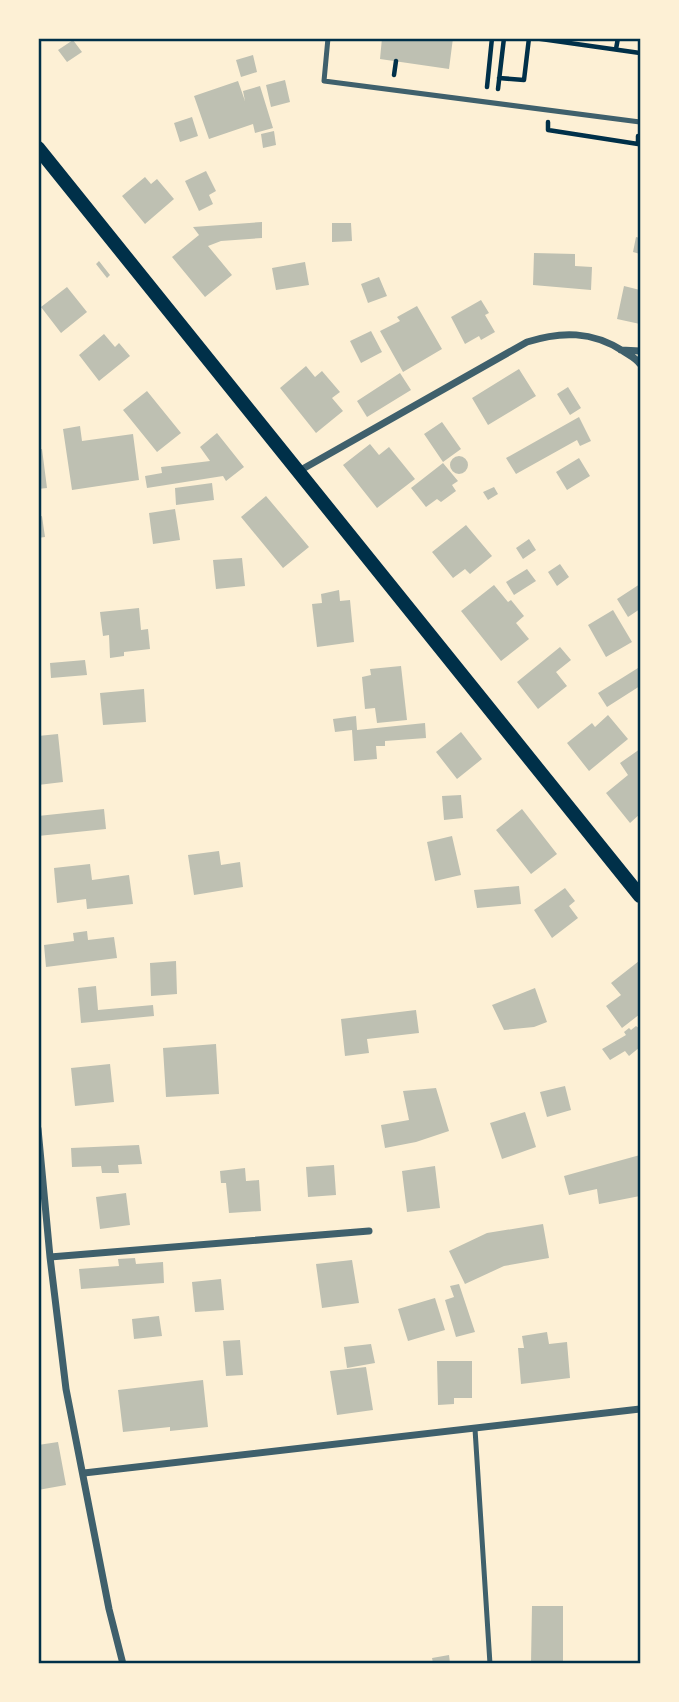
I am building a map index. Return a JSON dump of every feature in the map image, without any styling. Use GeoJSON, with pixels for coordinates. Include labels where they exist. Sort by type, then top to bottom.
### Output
{"type":"FeatureCollection","features":[{"type":"Feature","properties":{"kind":"main road"},"geometry":{"type":"LineString","coordinates":[[38,148],[640,896]]}},
{"type":"Feature","properties":{"kind":"street"},"geometry":{"type":"LineString","coordinates":[[299,471],[527,342],[551,334],[578,334],[606,340],[640,364]]}},
{"type":"Feature","properties":{"kind":"street"},"geometry":{"type":"LineString","coordinates":[[621,350],[640,351]]}},
{"type":"Feature","properties":{"kind":"street"},"geometry":{"type":"LineString","coordinates":[[38,1129],[66,1389],[109,1609],[123,1664]]}},
{"type":"Feature","properties":{"kind":"street"},"geometry":{"type":"LineString","coordinates":[[50,1257],[369,1231]]}},
{"type":"Feature","properties":{"kind":"street"},"geometry":{"type":"LineString","coordinates":[[84,1473],[640,1409]]}},
{"type":"Feature","properties":{"kind":"lane"},"geometry":{"type":"LineString","coordinates":[[328,38],[324,81],[640,122]]}},
{"type":"Feature","properties":{"kind":"lane"},"geometry":{"type":"LineString","coordinates":[[475,1429],[491,1664]]}},
{"type":"Feature","properties":{"kind":"path"},"geometry":{"type":"LineString","coordinates":[[485,102],[492,38]]}},
{"type":"Feature","properties":{"kind":"path"},"geometry":{"type":"LineString","coordinates":[[496,103],[504,38]]}},
{"type":"Feature","properties":{"kind":"path"},"geometry":{"type":"LineString","coordinates":[[499,78],[524,80],[531,38],[640,52]]}},
{"type":"Feature","properties":{"kind":"path"},"geometry":{"type":"LineString","coordinates":[[616,49],[618,38]]}},
{"type":"Feature","properties":{"kind":"path"},"geometry":{"type":"LineString","coordinates":[[549,110],[548,130],[638,144],[640,122]]}},
{"type":"Feature","properties":{"kind":"building"},"geometry":{"type":"Polygon","coordinates":[[[382,38],[453,38],[449,69],[380,59],[382,38]]]}},
{"type":"Feature","properties":{"kind":"building"},"geometry":{"type":"Polygon","coordinates":[[[73,40],[82,52],[67,62],[58,50],[73,40]]]}},
{"type":"Feature","properties":{"kind":"building"},"geometry":{"type":"Polygon","coordinates":[[[253,55],[257,72],[241,77],[236,60],[253,55]]]}},
{"type":"Feature","properties":{"kind":"building"},"geometry":{"type":"Polygon","coordinates":[[[285,80],[290,102],[271,107],[266,85],[285,80]]]}},
{"type":"Feature","properties":{"kind":"building"},"geometry":{"type":"Polygon","coordinates":[[[238,81],[245,101],[243,91],[260,86],[273,128],[255,133],[253,124],[209,139],[194,96],[238,81]]]}},
{"type":"Feature","properties":{"kind":"building"},"geometry":{"type":"Polygon","coordinates":[[[192,117],[198,136],[180,142],[174,123],[192,117]]]}},
{"type":"Feature","properties":{"kind":"building"},"geometry":{"type":"Polygon","coordinates":[[[274,131],[276,145],[263,148],[261,134],[274,131]]]}},
{"type":"Feature","properties":{"kind":"building"},"geometry":{"type":"Polygon","coordinates":[[[206,171],[216,191],[209,195],[213,204],[199,211],[185,181],[206,171]]]}},
{"type":"Feature","properties":{"kind":"building"},"geometry":{"type":"Polygon","coordinates":[[[145,177],[151,184],[157,179],[174,199],[145,224],[122,196],[145,177]]]}},
{"type":"Feature","properties":{"kind":"building"},"geometry":{"type":"Polygon","coordinates":[[[262,222],[262,238],[221,241],[208,246],[232,275],[205,297],[172,257],[199,235],[193,227],[262,222]]]}},
{"type":"Feature","properties":{"kind":"building"},"geometry":{"type":"Polygon","coordinates":[[[332,223],[351,223],[352,241],[332,242],[332,223]]]}},
{"type":"Feature","properties":{"kind":"building"},"geometry":{"type":"Polygon","coordinates":[[[636,237],[640,238],[640,254],[633,252],[636,237]]]}},
{"type":"Feature","properties":{"kind":"building"},"geometry":{"type":"Polygon","coordinates":[[[534,253],[575,254],[575,266],[592,267],[591,290],[533,285],[534,253]]]}},
{"type":"Feature","properties":{"kind":"building"},"geometry":{"type":"Polygon","coordinates":[[[99,261],[110,275],[107,278],[96,264],[99,261]]]}},
{"type":"Feature","properties":{"kind":"building"},"geometry":{"type":"Polygon","coordinates":[[[305,262],[309,285],[276,290],[272,268],[305,262]]]}},
{"type":"Feature","properties":{"kind":"building"},"geometry":{"type":"Polygon","coordinates":[[[379,277],[387,296],[368,303],[361,284],[379,277]]]}},
{"type":"Feature","properties":{"kind":"building"},"geometry":{"type":"Polygon","coordinates":[[[624,286],[640,290],[640,324],[617,319],[624,286]]]}},
{"type":"Feature","properties":{"kind":"building"},"geometry":{"type":"Polygon","coordinates":[[[67,287],[87,312],[61,333],[41,307],[67,287]]]}},
{"type":"Feature","properties":{"kind":"building"},"geometry":{"type":"Polygon","coordinates":[[[481,300],[489,313],[485,315],[495,332],[481,340],[479,336],[465,344],[451,317],[481,300]]]}},
{"type":"Feature","properties":{"kind":"building"},"geometry":{"type":"Polygon","coordinates":[[[417,306],[442,349],[403,372],[380,331],[400,321],[397,317],[417,306]]]}},
{"type":"Feature","properties":{"kind":"building"},"geometry":{"type":"Polygon","coordinates":[[[371,331],[382,352],[361,363],[350,341],[371,331]]]}},
{"type":"Feature","properties":{"kind":"building"},"geometry":{"type":"Polygon","coordinates":[[[104,334],[115,347],[119,343],[130,356],[99,381],[79,355],[104,334]]]}},
{"type":"Feature","properties":{"kind":"building"},"geometry":{"type":"Polygon","coordinates":[[[306,366],[315,377],[322,371],[340,392],[332,398],[343,411],[316,433],[280,388],[306,366]]]}},
{"type":"Feature","properties":{"kind":"building"},"geometry":{"type":"Polygon","coordinates":[[[519,369],[536,396],[488,425],[472,398],[519,369]]]}},
{"type":"Feature","properties":{"kind":"building"},"geometry":{"type":"Polygon","coordinates":[[[400,373],[411,390],[367,417],[357,401],[400,373]]]}},
{"type":"Feature","properties":{"kind":"building"},"geometry":{"type":"Polygon","coordinates":[[[568,387],[581,408],[570,415],[557,394],[568,387]]]}},
{"type":"Feature","properties":{"kind":"building"},"geometry":{"type":"Polygon","coordinates":[[[147,391],[181,433],[157,452],[123,410],[147,391]]]}},
{"type":"Feature","properties":{"kind":"building"},"geometry":{"type":"Polygon","coordinates":[[[579,417],[591,441],[580,446],[577,440],[516,474],[506,458],[579,417]]]}},
{"type":"Feature","properties":{"kind":"building"},"geometry":{"type":"Polygon","coordinates":[[[442,422],[461,449],[443,462],[424,434],[442,422]]]}},
{"type":"Feature","properties":{"kind":"building"},"geometry":{"type":"Polygon","coordinates":[[[80,426],[82,441],[133,434],[139,480],[72,490],[63,429],[80,426]]]}},
{"type":"Feature","properties":{"kind":"building"},"geometry":{"type":"Polygon","coordinates":[[[217,433],[244,467],[226,481],[223,476],[147,488],[145,476],[162,473],[161,467],[210,461],[200,447],[217,433]]]}},
{"type":"Feature","properties":{"kind":"building"},"geometry":{"type":"Polygon","coordinates":[[[370,444],[379,455],[389,447],[415,479],[377,508],[343,465],[370,444]]]}},
{"type":"Feature","properties":{"kind":"building"},"geometry":{"type":"Polygon","coordinates":[[[42,449],[47,488],[38,489],[38,450],[42,449]]]}},
{"type":"Feature","properties":{"kind":"building"},"geometry":{"type":"Polygon","coordinates":[[[459,456],[465,459],[468,465],[465,471],[459,474],[453,471],[450,465],[453,459],[459,456]]]}},
{"type":"Feature","properties":{"kind":"building"},"geometry":{"type":"Polygon","coordinates":[[[579,458],[590,476],[567,490],[556,472],[579,458]]]}},
{"type":"Feature","properties":{"kind":"building"},"geometry":{"type":"Polygon","coordinates":[[[443,463],[458,481],[452,485],[456,491],[441,502],[437,499],[426,507],[411,488],[443,463]]]}},
{"type":"Feature","properties":{"kind":"building"},"geometry":{"type":"Polygon","coordinates":[[[212,483],[214,500],[176,505],[175,488],[212,483]]]}},
{"type":"Feature","properties":{"kind":"building"},"geometry":{"type":"Polygon","coordinates":[[[494,487],[498,494],[488,500],[483,492],[494,487]]]}},
{"type":"Feature","properties":{"kind":"building"},"geometry":{"type":"Polygon","coordinates":[[[266,496],[309,547],[283,568],[241,517],[266,496]]]}},
{"type":"Feature","properties":{"kind":"building"},"geometry":{"type":"Polygon","coordinates":[[[175,509],[180,540],[153,544],[149,513],[175,509]]]}},
{"type":"Feature","properties":{"kind":"building"},"geometry":{"type":"Polygon","coordinates":[[[42,516],[45,537],[38,538],[38,517],[42,516]]]}},
{"type":"Feature","properties":{"kind":"building"},"geometry":{"type":"Polygon","coordinates":[[[466,525],[492,556],[470,574],[465,569],[453,578],[432,552],[466,525]]]}},
{"type":"Feature","properties":{"kind":"building"},"geometry":{"type":"Polygon","coordinates":[[[529,539],[536,550],[523,559],[516,548],[529,539]]]}},
{"type":"Feature","properties":{"kind":"building"},"geometry":{"type":"Polygon","coordinates":[[[242,558],[245,586],[216,589],[213,560],[242,558]]]}},
{"type":"Feature","properties":{"kind":"building"},"geometry":{"type":"Polygon","coordinates":[[[560,564],[569,577],[557,586],[548,572],[560,564]]]}},
{"type":"Feature","properties":{"kind":"building"},"geometry":{"type":"Polygon","coordinates":[[[527,569],[536,581],[514,595],[506,582],[527,569]]]}},
{"type":"Feature","properties":{"kind":"building"},"geometry":{"type":"Polygon","coordinates":[[[640,584],[640,609],[628,617],[617,599],[640,584]]]}},
{"type":"Feature","properties":{"kind":"building"},"geometry":{"type":"Polygon","coordinates":[[[494,585],[524,616],[516,623],[529,639],[501,661],[461,611],[494,585]]]}},
{"type":"Feature","properties":{"kind":"building"},"geometry":{"type":"Polygon","coordinates":[[[339,590],[340,601],[350,600],[354,642],[317,647],[312,604],[322,603],[321,594],[339,590]]]}},
{"type":"Feature","properties":{"kind":"building"},"geometry":{"type":"Polygon","coordinates":[[[139,608],[141,630],[148,629],[150,649],[124,652],[124,656],[110,658],[109,635],[103,636],[100,612],[139,608]]]}},
{"type":"Feature","properties":{"kind":"building"},"geometry":{"type":"Polygon","coordinates":[[[613,610],[632,642],[606,657],[588,625],[613,610]]]}},
{"type":"Feature","properties":{"kind":"building"},"geometry":{"type":"Polygon","coordinates":[[[560,647],[571,660],[556,672],[567,686],[538,709],[517,682],[560,647]]]}},
{"type":"Feature","properties":{"kind":"building"},"geometry":{"type":"Polygon","coordinates":[[[85,660],[87,675],[51,678],[50,663],[85,660]]]}},
{"type":"Feature","properties":{"kind":"building"},"geometry":{"type":"Polygon","coordinates":[[[401,666],[407,720],[377,723],[375,708],[365,709],[362,677],[371,675],[370,669],[401,666]]]}},
{"type":"Feature","properties":{"kind":"building"},"geometry":{"type":"Polygon","coordinates":[[[638,668],[640,686],[607,707],[598,693],[638,668]]]}},
{"type":"Feature","properties":{"kind":"building"},"geometry":{"type":"Polygon","coordinates":[[[144,689],[146,722],[103,725],[100,693],[144,689]]]}},
{"type":"Feature","properties":{"kind":"building"},"geometry":{"type":"Polygon","coordinates":[[[608,715],[628,739],[589,771],[567,743],[592,723],[595,727],[608,715]]]}},
{"type":"Feature","properties":{"kind":"building"},"geometry":{"type":"Polygon","coordinates":[[[356,716],[357,730],[425,723],[426,738],[385,741],[385,746],[376,746],[377,759],[354,761],[352,730],[335,732],[333,719],[356,716]]]}},
{"type":"Feature","properties":{"kind":"building"},"geometry":{"type":"Polygon","coordinates":[[[461,732],[482,759],[457,779],[436,752],[461,732]]]}},
{"type":"Feature","properties":{"kind":"building"},"geometry":{"type":"Polygon","coordinates":[[[58,734],[63,782],[38,785],[38,736],[58,734]]]}},
{"type":"Feature","properties":{"kind":"building"},"geometry":{"type":"Polygon","coordinates":[[[640,749],[640,814],[630,823],[606,793],[628,775],[620,763],[640,749]]]}},
{"type":"Feature","properties":{"kind":"building"},"geometry":{"type":"Polygon","coordinates":[[[461,795],[463,818],[444,820],[442,796],[461,795]]]}},
{"type":"Feature","properties":{"kind":"building"},"geometry":{"type":"Polygon","coordinates":[[[104,809],[106,829],[38,836],[38,816],[104,809]]]}},
{"type":"Feature","properties":{"kind":"building"},"geometry":{"type":"Polygon","coordinates":[[[522,809],[557,854],[531,874],[496,830],[522,809]]]}},
{"type":"Feature","properties":{"kind":"building"},"geometry":{"type":"Polygon","coordinates":[[[452,836],[461,875],[435,881],[427,842],[452,836]]]}},
{"type":"Feature","properties":{"kind":"building"},"geometry":{"type":"Polygon","coordinates":[[[219,851],[221,865],[240,862],[243,887],[194,895],[188,855],[219,851]]]}},
{"type":"Feature","properties":{"kind":"building"},"geometry":{"type":"Polygon","coordinates":[[[90,864],[92,880],[129,875],[133,904],[87,909],[86,899],[57,903],[54,868],[90,864]]]}},
{"type":"Feature","properties":{"kind":"building"},"geometry":{"type":"Polygon","coordinates":[[[519,886],[521,904],[477,908],[474,890],[519,886]]]}},
{"type":"Feature","properties":{"kind":"building"},"geometry":{"type":"Polygon","coordinates":[[[565,888],[575,901],[569,906],[578,918],[552,938],[534,910],[565,888]]]}},
{"type":"Feature","properties":{"kind":"building"},"geometry":{"type":"Polygon","coordinates":[[[87,931],[88,940],[114,937],[117,958],[46,967],[44,945],[74,941],[73,933],[87,931]]]}},
{"type":"Feature","properties":{"kind":"building"},"geometry":{"type":"Polygon","coordinates":[[[176,961],[177,994],[151,996],[150,963],[176,961]]]}},
{"type":"Feature","properties":{"kind":"building"},"geometry":{"type":"Polygon","coordinates":[[[639,961],[640,1014],[622,1028],[606,1006],[621,995],[611,983],[639,961]]]}},
{"type":"Feature","properties":{"kind":"building"},"geometry":{"type":"Polygon","coordinates":[[[96,986],[98,1010],[153,1005],[154,1016],[81,1023],[78,988],[96,986]]]}},
{"type":"Feature","properties":{"kind":"building"},"geometry":{"type":"Polygon","coordinates":[[[535,988],[547,1022],[534,1027],[504,1030],[492,1005],[535,988]]]}},
{"type":"Feature","properties":{"kind":"building"},"geometry":{"type":"Polygon","coordinates":[[[416,1010],[419,1033],[367,1039],[369,1053],[345,1056],[341,1019],[416,1010]]]}},
{"type":"Feature","properties":{"kind":"building"},"geometry":{"type":"Polygon","coordinates":[[[636,1026],[640,1029],[640,1047],[629,1056],[625,1051],[610,1060],[602,1049],[626,1035],[624,1032],[629,1028],[631,1030],[636,1026]]]}},
{"type":"Feature","properties":{"kind":"building"},"geometry":{"type":"Polygon","coordinates":[[[216,1044],[219,1094],[166,1097],[163,1048],[216,1044]]]}},
{"type":"Feature","properties":{"kind":"building"},"geometry":{"type":"Polygon","coordinates":[[[110,1064],[114,1102],[75,1106],[71,1068],[110,1064]]]}},
{"type":"Feature","properties":{"kind":"building"},"geometry":{"type":"Polygon","coordinates":[[[565,1086],[571,1110],[547,1117],[540,1092],[565,1086]]]}},
{"type":"Feature","properties":{"kind":"building"},"geometry":{"type":"Polygon","coordinates":[[[436,1088],[449,1131],[416,1142],[385,1148],[381,1125],[409,1120],[403,1091],[436,1088]]]}},
{"type":"Feature","properties":{"kind":"building"},"geometry":{"type":"Polygon","coordinates":[[[525,1112],[536,1147],[502,1159],[490,1123],[525,1112]]]}},
{"type":"Feature","properties":{"kind":"building"},"geometry":{"type":"Polygon","coordinates":[[[139,1145],[142,1164],[118,1165],[119,1173],[102,1173],[101,1166],[72,1167],[71,1148],[139,1145]]]}},
{"type":"Feature","properties":{"kind":"building"},"geometry":{"type":"Polygon","coordinates":[[[640,1155],[640,1196],[599,1204],[597,1189],[569,1195],[564,1176],[640,1155]]]}},
{"type":"Feature","properties":{"kind":"building"},"geometry":{"type":"Polygon","coordinates":[[[334,1165],[336,1195],[308,1197],[306,1167],[334,1165]]]}},
{"type":"Feature","properties":{"kind":"building"},"geometry":{"type":"Polygon","coordinates":[[[435,1166],[440,1208],[407,1212],[402,1171],[435,1166]]]}},
{"type":"Feature","properties":{"kind":"building"},"geometry":{"type":"Polygon","coordinates":[[[245,1168],[246,1181],[259,1180],[261,1211],[229,1213],[226,1183],[221,1183],[220,1171],[245,1168]]]}},
{"type":"Feature","properties":{"kind":"building"},"geometry":{"type":"Polygon","coordinates":[[[126,1193],[130,1225],[100,1229],[96,1197],[126,1193]]]}},
{"type":"Feature","properties":{"kind":"building"},"geometry":{"type":"Polygon","coordinates":[[[543,1224],[549,1258],[504,1266],[465,1284],[449,1251],[487,1233],[543,1224]]]}},
{"type":"Feature","properties":{"kind":"building"},"geometry":{"type":"Polygon","coordinates":[[[135,1258],[136,1264],[163,1262],[164,1283],[81,1289],[79,1269],[119,1266],[118,1259],[135,1258]]]}},
{"type":"Feature","properties":{"kind":"building"},"geometry":{"type":"Polygon","coordinates":[[[352,1260],[359,1303],[322,1308],[316,1264],[352,1260]]]}},
{"type":"Feature","properties":{"kind":"building"},"geometry":{"type":"Polygon","coordinates":[[[221,1279],[224,1310],[195,1312],[192,1282],[221,1279]]]}},
{"type":"Feature","properties":{"kind":"building"},"geometry":{"type":"Polygon","coordinates":[[[459,1284],[475,1332],[456,1337],[445,1300],[454,1297],[450,1286],[459,1284]]]}},
{"type":"Feature","properties":{"kind":"building"},"geometry":{"type":"Polygon","coordinates":[[[435,1298],[445,1330],[408,1341],[398,1309],[435,1298]]]}},
{"type":"Feature","properties":{"kind":"building"},"geometry":{"type":"Polygon","coordinates":[[[159,1316],[162,1336],[134,1339],[132,1319],[159,1316]]]}},
{"type":"Feature","properties":{"kind":"building"},"geometry":{"type":"Polygon","coordinates":[[[547,1332],[549,1344],[567,1342],[570,1378],[521,1384],[518,1348],[524,1348],[522,1336],[547,1332]]]}},
{"type":"Feature","properties":{"kind":"building"},"geometry":{"type":"Polygon","coordinates":[[[240,1340],[243,1375],[226,1376],[223,1341],[240,1340]]]}},
{"type":"Feature","properties":{"kind":"building"},"geometry":{"type":"Polygon","coordinates":[[[371,1344],[375,1363],[347,1368],[344,1347],[371,1344]]]}},
{"type":"Feature","properties":{"kind":"building"},"geometry":{"type":"Polygon","coordinates":[[[437,1361],[472,1361],[472,1398],[454,1398],[454,1404],[438,1405],[437,1361]]]}},
{"type":"Feature","properties":{"kind":"building"},"geometry":{"type":"Polygon","coordinates":[[[366,1367],[373,1410],[337,1415],[330,1371],[366,1367]]]}},
{"type":"Feature","properties":{"kind":"building"},"geometry":{"type":"Polygon","coordinates":[[[203,1380],[208,1427],[170,1431],[170,1427],[123,1432],[118,1390],[203,1380]]]}},
{"type":"Feature","properties":{"kind":"building"},"geometry":{"type":"Polygon","coordinates":[[[58,1442],[66,1485],[38,1490],[38,1445],[58,1442]]]}},
{"type":"Feature","properties":{"kind":"building"},"geometry":{"type":"Polygon","coordinates":[[[532,1606],[563,1606],[563,1663],[531,1663],[532,1606]]]}},
{"type":"Feature","properties":{"kind":"building"},"geometry":{"type":"Polygon","coordinates":[[[449,1655],[450,1663],[433,1663],[432,1658],[449,1655]]]}}]}
